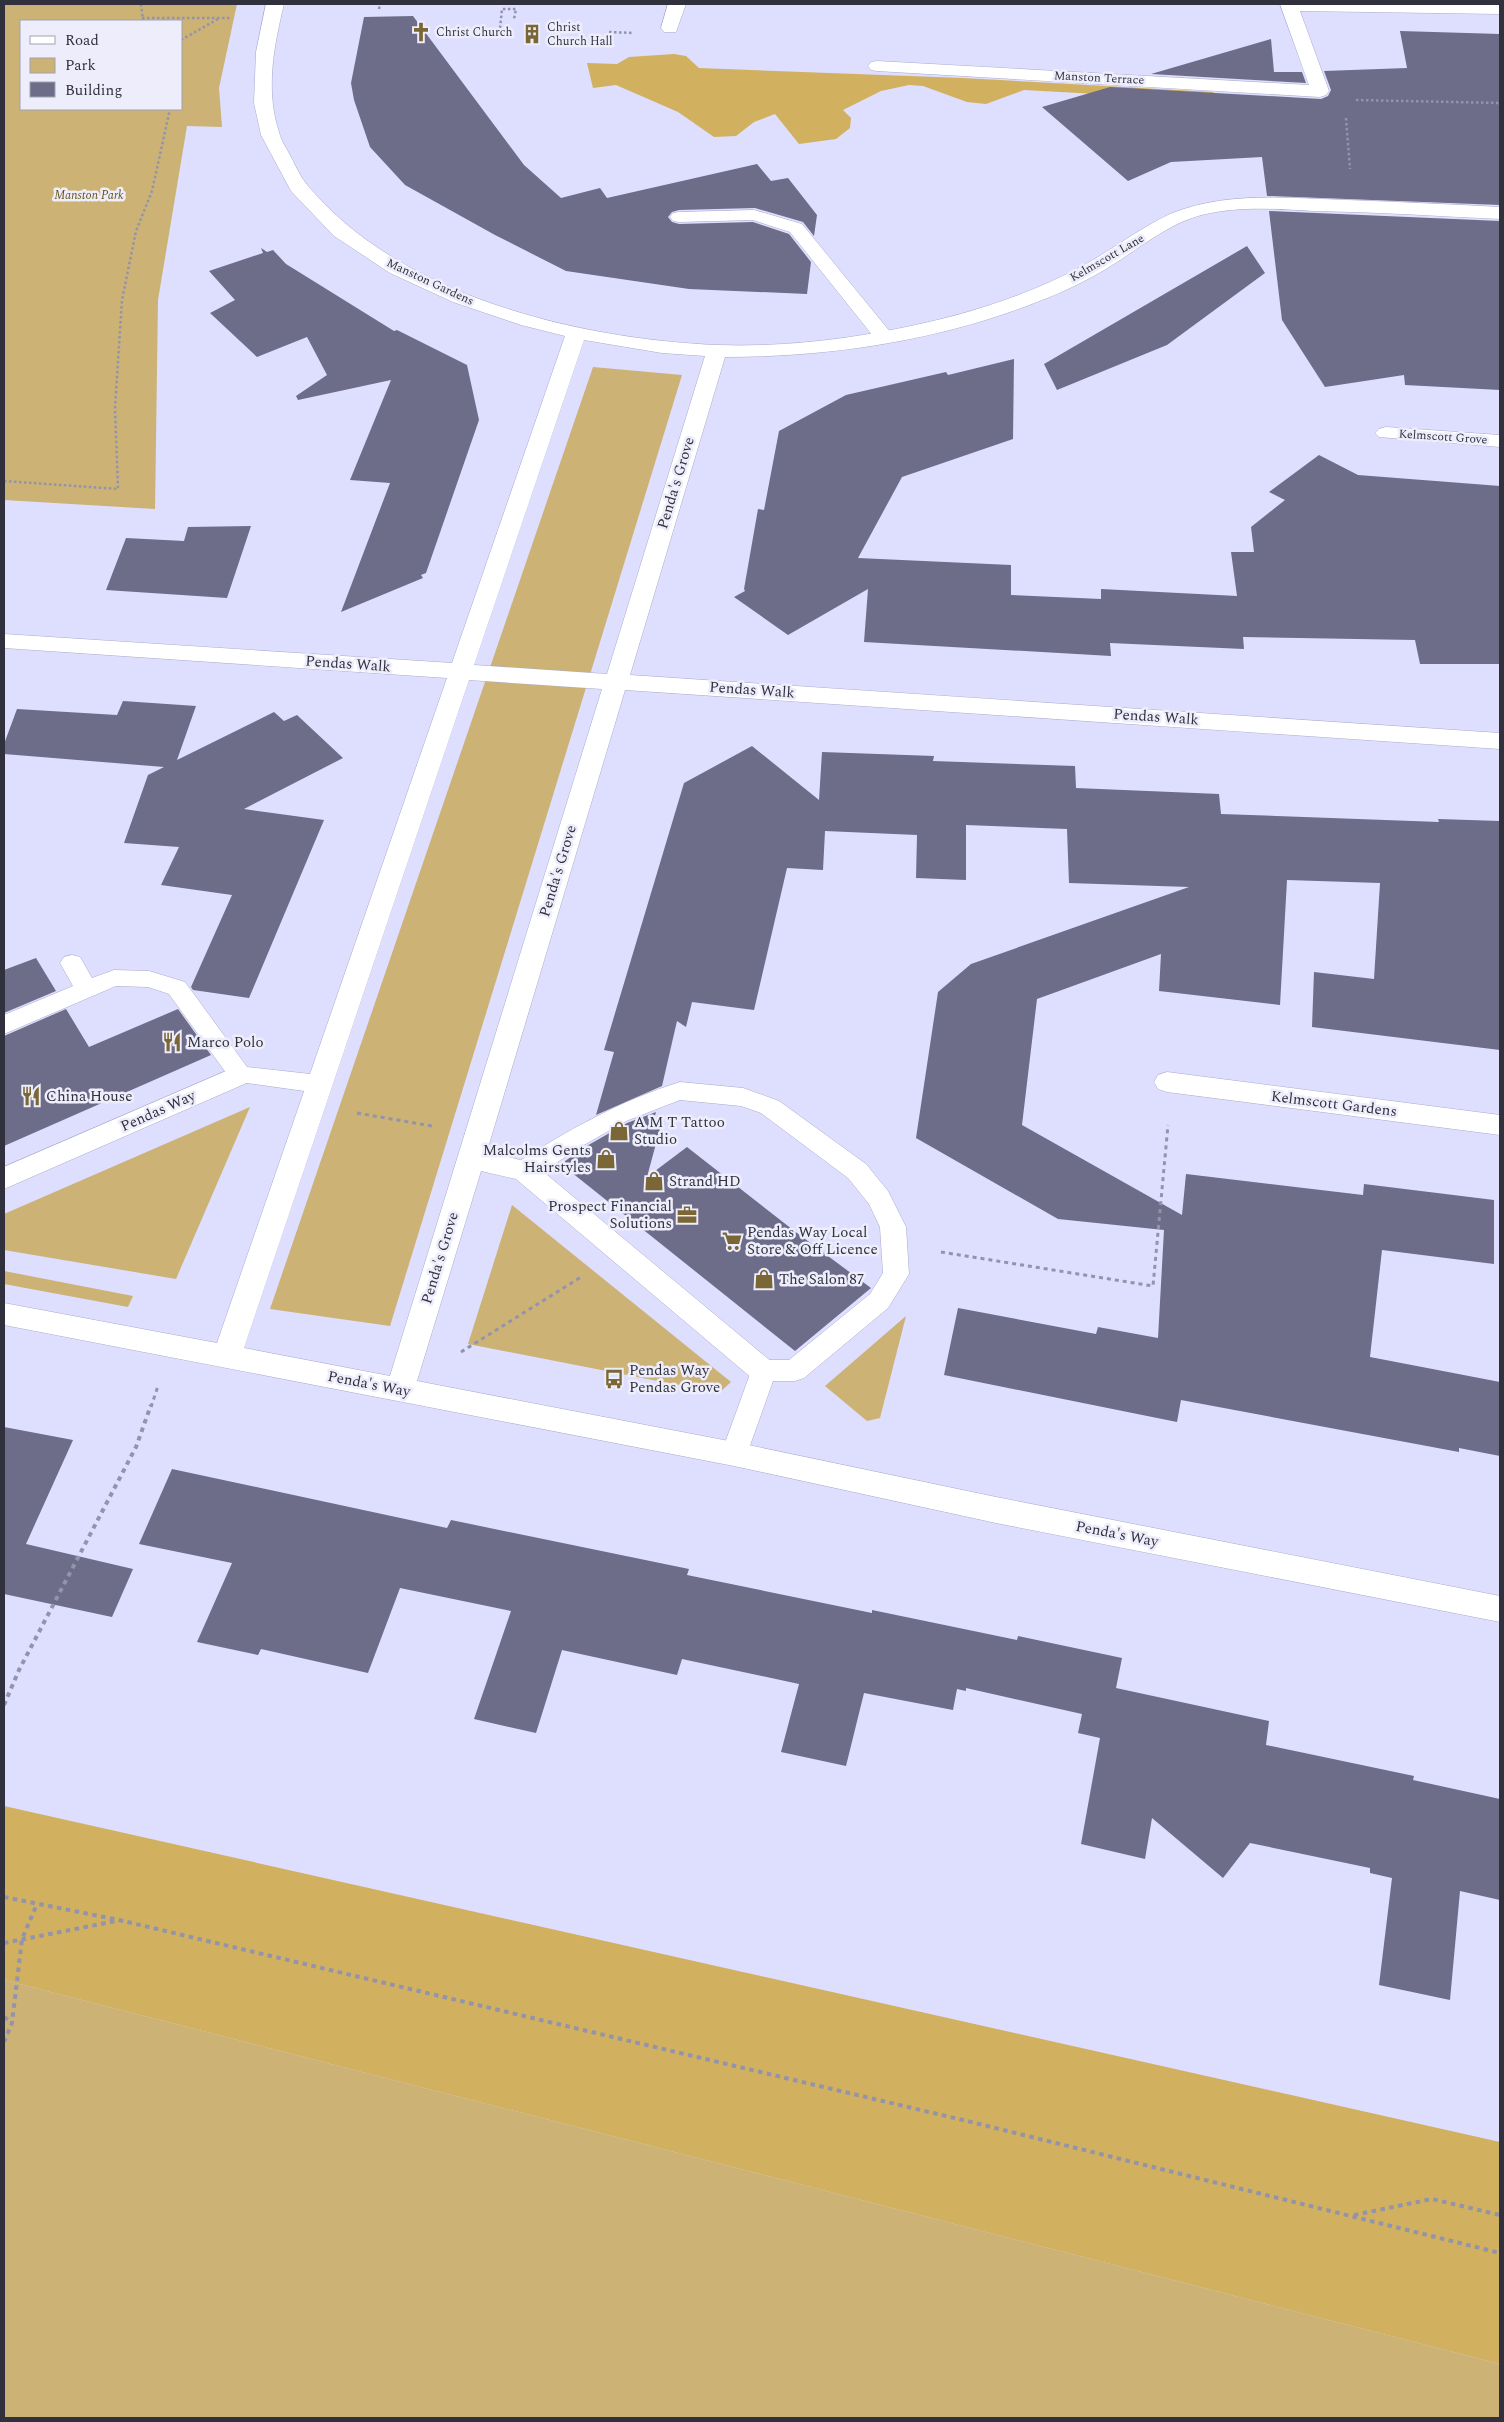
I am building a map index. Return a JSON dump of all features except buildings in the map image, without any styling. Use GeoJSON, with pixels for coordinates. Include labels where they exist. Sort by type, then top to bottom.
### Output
{"type":"FeatureCollection","features":[{"type":"Feature","properties":{"kind":"street"},"geometry":{"type":"LineString","coordinates":[[670,28],[677,4]]}},
{"type":"Feature","properties":{"kind":"street"},"geometry":{"type":"LineString","coordinates":[[1289,4],[1500,9]]}},
{"type":"Feature","properties":{"kind":"street","name":"Manston Terrace"},"geometry":{"type":"LineString","coordinates":[[877,66],[1320,90],[1289,4]]}},
{"type":"Feature","properties":{"kind":"street","name":"Manston Gardens"},"geometry":{"type":"LineString","coordinates":[[274,11],[263,89],[264,112],[270,134],[279,157],[292,179],[309,201],[356,242],[417,279],[491,310],[576,332],[641,343],[717,351]]}},
{"type":"Feature","properties":{"kind":"street","name":"Kelmscott Lane"},"geometry":{"type":"LineString","coordinates":[[717,351],[811,347],[884,337],[945,324],[1025,300],[1094,268],[1173,218],[1201,209],[1233,204],[1268,203],[1500,213]]}},
{"type":"Feature","properties":{"kind":"street"},"geometry":{"type":"LineString","coordinates":[[227,1356],[576,332]]}},
{"type":"Feature","properties":{"kind":"street","name":"Penda's Grove"},"geometry":{"type":"LineString","coordinates":[[400,1391],[717,351]]}},
{"type":"Feature","properties":{"kind":"street","name":"Kelmscott Grove"},"geometry":{"type":"LineString","coordinates":[[1386,433],[1500,441]]}},
{"type":"Feature","properties":{"kind":"street","name":"Pendas Walk"},"geometry":{"type":"LineString","coordinates":[[4,641],[1500,741]]}},
{"type":"Feature","properties":{"kind":"street","name":"Pendas Way"},"geometry":{"type":"LineString","coordinates":[[4,1179],[240,1075]]}},
{"type":"Feature","properties":{"kind":"street","name":"Kelmscott Gardens"},"geometry":{"type":"LineString","coordinates":[[1167,1082],[1500,1125]]}},
{"type":"Feature","properties":{"kind":"street"},"geometry":{"type":"LineString","coordinates":[[474,1146],[524,1171],[763,1371]]}},
{"type":"Feature","properties":{"kind":"street","name":"Penda's Way"},"geometry":{"type":"LineString","coordinates":[[4,1314],[734,1454],[1006,1512],[1500,1609]]}},
{"type":"Feature","properties":{"kind":"lane"},"geometry":{"type":"LineString","coordinates":[[679,218],[754,215],[796,228],[884,337]]}},
{"type":"Feature","properties":{"kind":"lane"},"geometry":{"type":"LineString","coordinates":[[72,963],[87,990]]}},
{"type":"Feature","properties":{"kind":"lane"},"geometry":{"type":"LineString","coordinates":[[4,1025],[114,978],[149,978],[177,988],[240,1075],[316,1095]]}},
{"type":"Feature","properties":{"kind":"lane"},"geometry":{"type":"LineString","coordinates":[[524,1171],[573,1139],[617,1115],[649,1101],[680,1091],[743,1097],[770,1107],[857,1171],[879,1198],[893,1227],[896,1248],[896,1274],[879,1301],[795,1370],[763,1371],[734,1454]]}},
{"type":"Feature","properties":{"kind":"path"},"geometry":{"type":"LineString","coordinates":[[141,4],[142,18],[219,18],[274,11]]}},
{"type":"Feature","properties":{"kind":"path"},"geometry":{"type":"LineString","coordinates":[[379,9],[380,4]]}},
{"type":"Feature","properties":{"kind":"path"},"geometry":{"type":"LineString","coordinates":[[500,28],[502,9],[516,9],[514,19]]}},
{"type":"Feature","properties":{"kind":"path"},"geometry":{"type":"LineString","coordinates":[[182,39],[219,18]]}},
{"type":"Feature","properties":{"kind":"path"},"geometry":{"type":"LineString","coordinates":[[1352,100],[1500,104]]}},
{"type":"Feature","properties":{"kind":"path"},"geometry":{"type":"LineString","coordinates":[[4,481],[118,489],[115,408],[122,300],[136,231],[152,191],[170,110]]}},
{"type":"Feature","properties":{"kind":"path"},"geometry":{"type":"LineString","coordinates":[[1345,112],[1349,157]]}},
{"type":"Feature","properties":{"kind":"path"},"geometry":{"type":"LineString","coordinates":[[896,1248],[926,1250],[1153,1286],[1168,1123],[1167,1082]]}},
{"type":"Feature","properties":{"kind":"path"},"geometry":{"type":"LineString","coordinates":[[316,1095],[474,1146]]}},
{"type":"Feature","properties":{"kind":"path"},"geometry":{"type":"LineString","coordinates":[[400,1391],[621,1251]]}},
{"type":"Feature","properties":{"kind":"path"},"geometry":{"type":"LineString","coordinates":[[4,1705],[18,1670],[136,1447],[173,1346]]}},
{"type":"Feature","properties":{"kind":"path"},"geometry":{"type":"LineString","coordinates":[[4,1897],[119,1920],[957,2119],[1500,2253]]}},
{"type":"Feature","properties":{"kind":"path"},"geometry":{"type":"LineString","coordinates":[[4,2042],[12,2023],[19,1984],[22,1939],[37,1904]]}},
{"type":"Feature","properties":{"kind":"path"},"geometry":{"type":"LineString","coordinates":[[4,1943],[119,1920]]}},
{"type":"Feature","properties":{"kind":"path"},"geometry":{"type":"LineString","coordinates":[[4,2017],[12,2023]]}},
{"type":"Feature","properties":{"kind":"path"},"geometry":{"type":"LineString","coordinates":[[1351,2216],[1432,2199],[1500,2215]]}},
{"type":"Feature","properties":{"kind":"green space","name":"Manston Park"},"geometry":{"type":"Polygon","coordinates":[[[4,4],[237,4],[219,88],[222,127],[187,126],[158,300],[155,509],[4,500],[4,4]]]}},
{"type":"Feature","properties":{"kind":"green space"},"geometry":{"type":"Polygon","coordinates":[[[593,367],[682,375],[390,1326],[270,1309],[593,367]]]}},
{"type":"Feature","properties":{"kind":"green space"},"geometry":{"type":"Polygon","coordinates":[[[250,1107],[176,1279],[4,1250],[4,1214],[250,1107]]]}},
{"type":"Feature","properties":{"kind":"green space"},"geometry":{"type":"Polygon","coordinates":[[[512,1205],[731,1382],[719,1393],[468,1344],[512,1205]]]}},
{"type":"Feature","properties":{"kind":"green space"},"geometry":{"type":"Polygon","coordinates":[[[4,1271],[133,1296],[128,1307],[4,1284],[4,1271]]]}},
{"type":"Feature","properties":{"kind":"green space"},"geometry":{"type":"Polygon","coordinates":[[[906,1316],[880,1418],[867,1421],[825,1386],[906,1316]]]}},
{"type":"Feature","properties":{"kind":"green space"},"geometry":{"type":"Polygon","coordinates":[[[4,1980],[1500,2364],[1500,2418],[4,2418],[4,1980]]]}},
{"type":"Feature","properties":{"kind":"shaded area"},"geometry":{"type":"Polygon","coordinates":[[[674,54],[686,56],[699,68],[963,78],[1213,92],[1215,96],[1207,100],[1024,90],[986,104],[967,102],[923,86],[909,85],[881,91],[843,110],[851,118],[850,128],[836,139],[799,144],[775,114],[754,122],[736,136],[714,137],[678,112],[616,85],[593,88],[587,63],[617,64],[629,57],[674,54]]]}},
{"type":"Feature","properties":{"kind":"shaded area"},"geometry":{"type":"Polygon","coordinates":[[[4,1806],[1500,2142],[1500,2364],[4,1980],[4,1806]]]}},
{"type":"Feature","properties":{"kind":"place","name":"Christ Church"},"geometry":{"type":"Point","coordinates":[421,32]}},
{"type":"Feature","properties":{"kind":"place","name":"Christ Church Hall"},"geometry":{"type":"Point","coordinates":[532,34]}},
{"type":"Feature","properties":{"kind":"place","name":"Marco Polo"},"geometry":{"type":"Point","coordinates":[172,1042]}},
{"type":"Feature","properties":{"kind":"place","name":"China House"},"geometry":{"type":"Point","coordinates":[31,1096]}},
{"type":"Feature","properties":{"kind":"place","name":"A M T Tattoo Studio"},"geometry":{"type":"Point","coordinates":[619,1131]}},
{"type":"Feature","properties":{"kind":"place","name":"Malcolms Gents Hairstyles"},"geometry":{"type":"Point","coordinates":[606,1159]}},
{"type":"Feature","properties":{"kind":"place","name":"Strand HD"},"geometry":{"type":"Point","coordinates":[654,1181]}},
{"type":"Feature","properties":{"kind":"place","name":"Prospect Financial Solutions"},"geometry":{"type":"Point","coordinates":[687,1215]}},
{"type":"Feature","properties":{"kind":"place","name":"Pendas Way Local Store & Off Licence"},"geometry":{"type":"Point","coordinates":[732,1241]}},
{"type":"Feature","properties":{"kind":"place","name":"The Salon 87"},"geometry":{"type":"Point","coordinates":[764,1279]}},
{"type":"Feature","properties":{"kind":"place","name":"Pendas Way Pendas Grove"},"geometry":{"type":"Point","coordinates":[614,1379]}}]}
